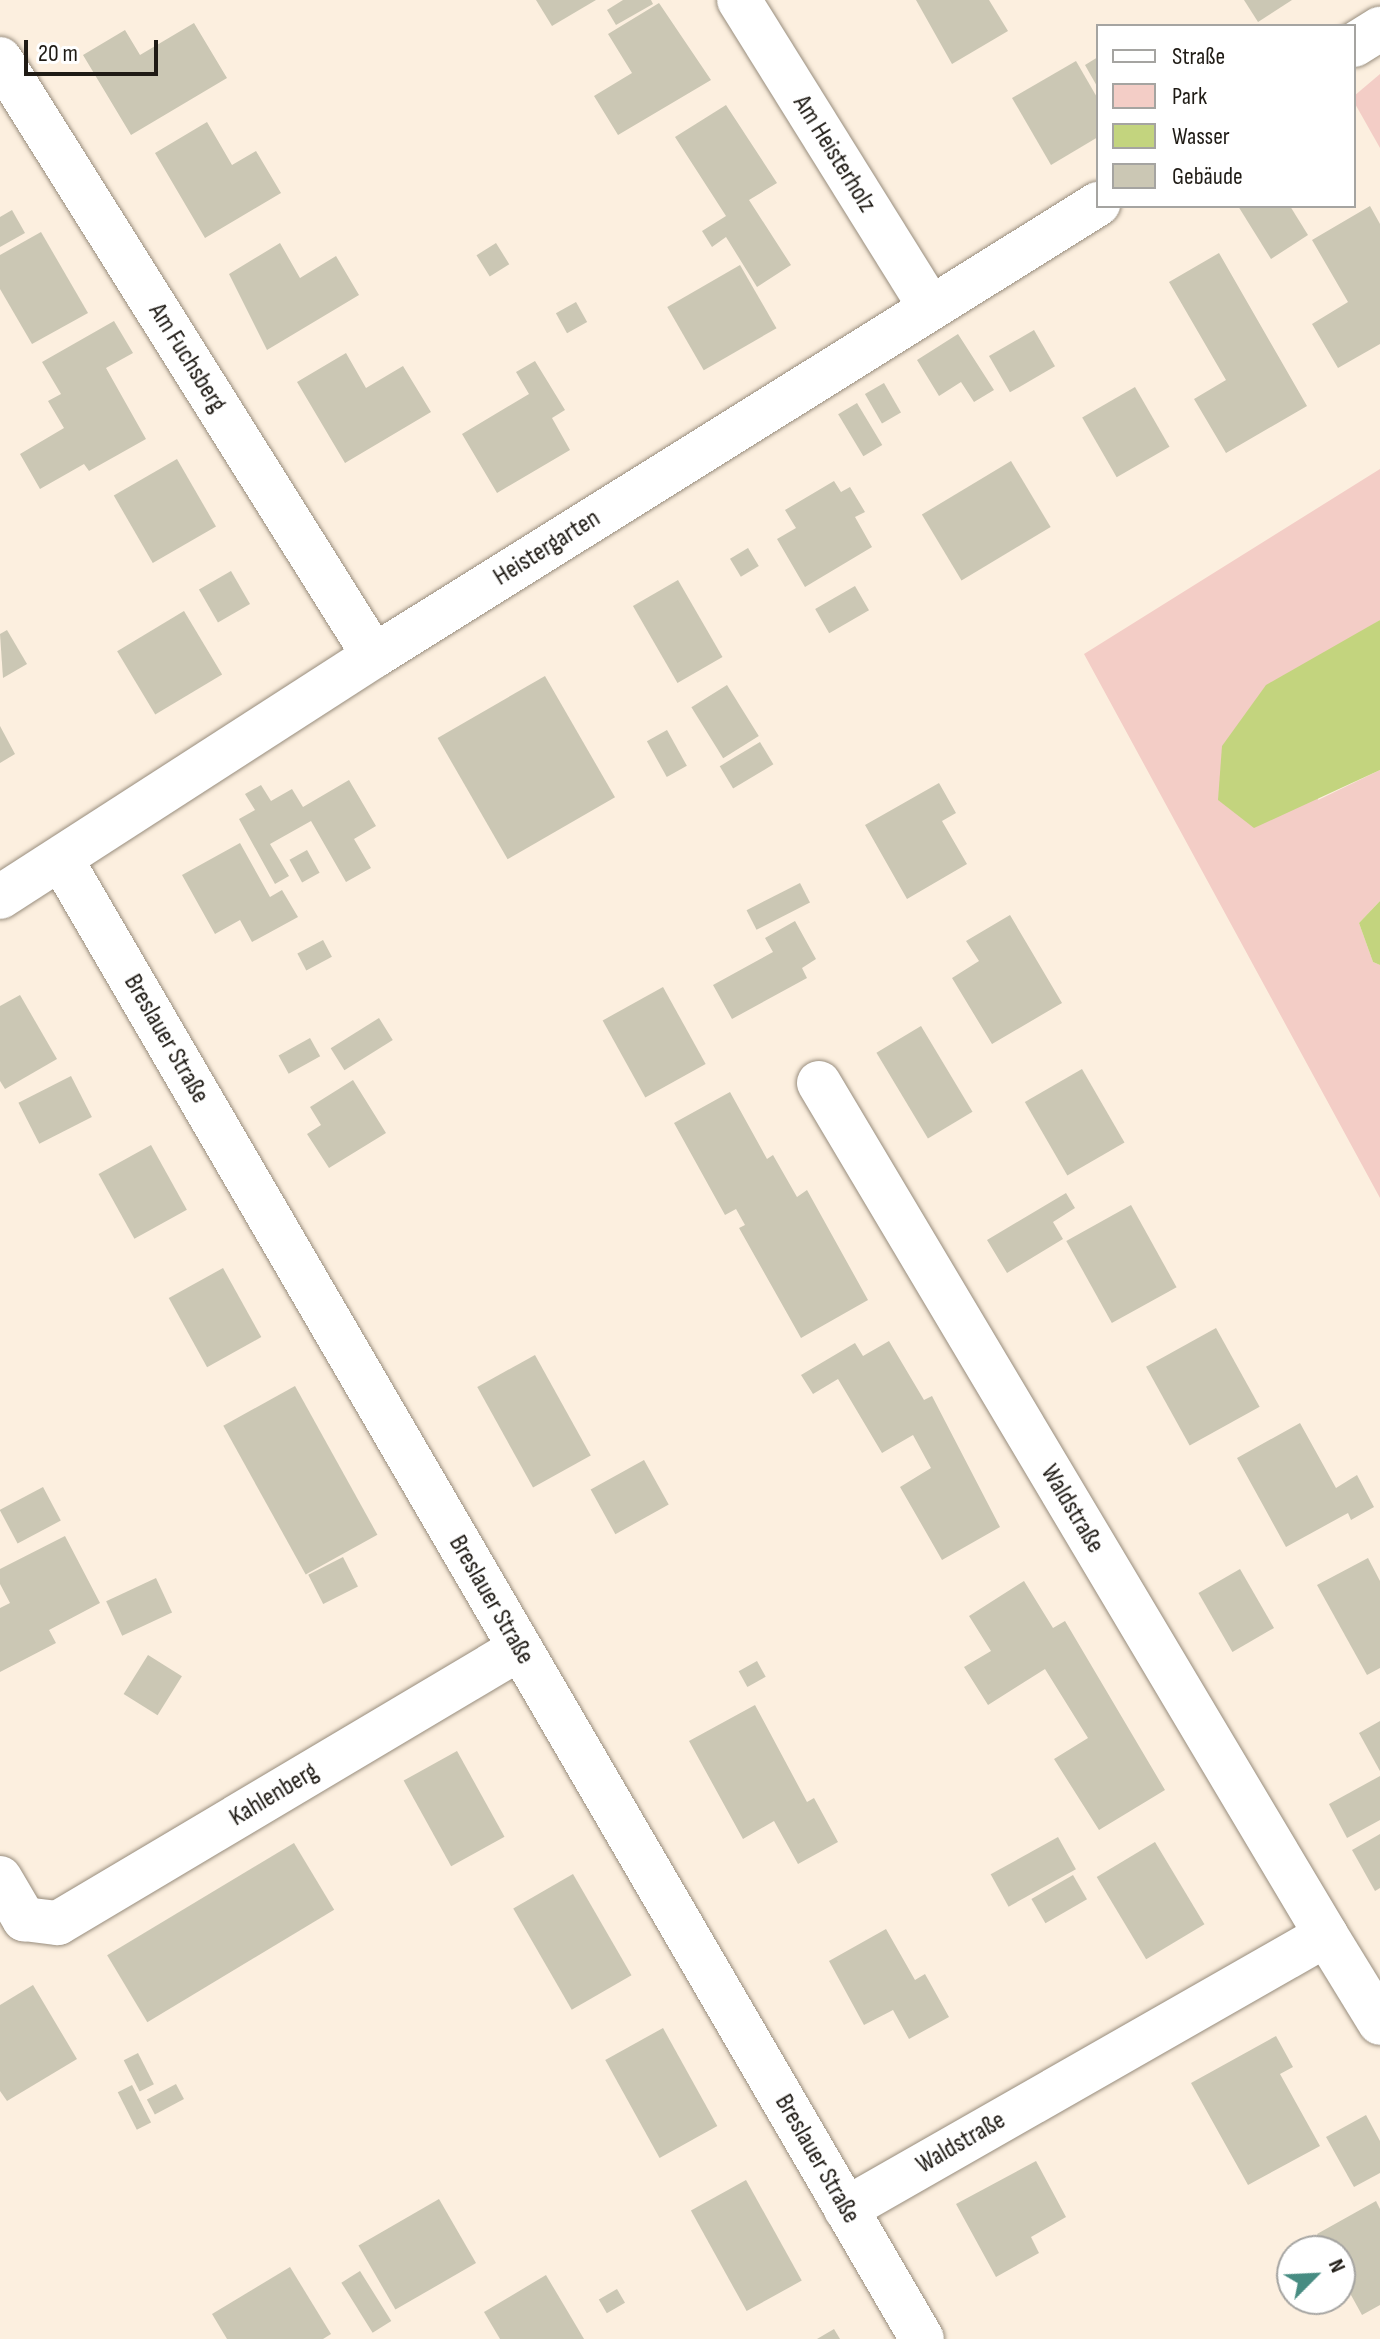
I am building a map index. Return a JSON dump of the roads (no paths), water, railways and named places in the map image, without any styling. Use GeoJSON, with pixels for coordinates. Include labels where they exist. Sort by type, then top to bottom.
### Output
{"type":"FeatureCollection","features":[{"type":"Feature","properties":{"kind":"street","name":"Am Heisterholz"},"geometry":{"type":"LineString","coordinates":[[739,0],[930,307]]}},
{"type":"Feature","properties":{"kind":"street"},"geometry":{"type":"LineString","coordinates":[[1356,44],[1380,29]]}},
{"type":"Feature","properties":{"kind":"street","name":"Am Fuchsberg"},"geometry":{"type":"LineString","coordinates":[[0,59],[374,656]]}},
{"type":"Feature","properties":{"kind":"street","name":"Heistergarten"},"geometry":{"type":"LineString","coordinates":[[0,897],[374,656],[1096,205]]}},
{"type":"Feature","properties":{"kind":"street","name":"Breslauer Straße"},"geometry":{"type":"LineString","coordinates":[[61,859],[922,2339]]}},
{"type":"Feature","properties":{"kind":"street","name":"Waldstraße"},"geometry":{"type":"LineString","coordinates":[[819,1083],[1380,2023]]}},
{"type":"Feature","properties":{"kind":"street","name":"Kahlenberg"},"geometry":{"type":"LineString","coordinates":[[0,1878],[12,1926],[58,1923],[519,1649]]}},
{"type":"Feature","properties":{"kind":"street","name":"Waldstraße"},"geometry":{"type":"LineString","coordinates":[[846,2209],[1326,1935]]}},
{"type":"Feature","properties":{"kind":"water"},"geometry":{"type":"Polygon","coordinates":[[[1380,620],[1380,770],[1254,828],[1218,800],[1222,746],[1266,685],[1380,620]]]}},
{"type":"Feature","properties":{"kind":"water"},"geometry":{"type":"Polygon","coordinates":[[[1380,901],[1380,965],[1373,962],[1359,923],[1380,901]]]}}]}
